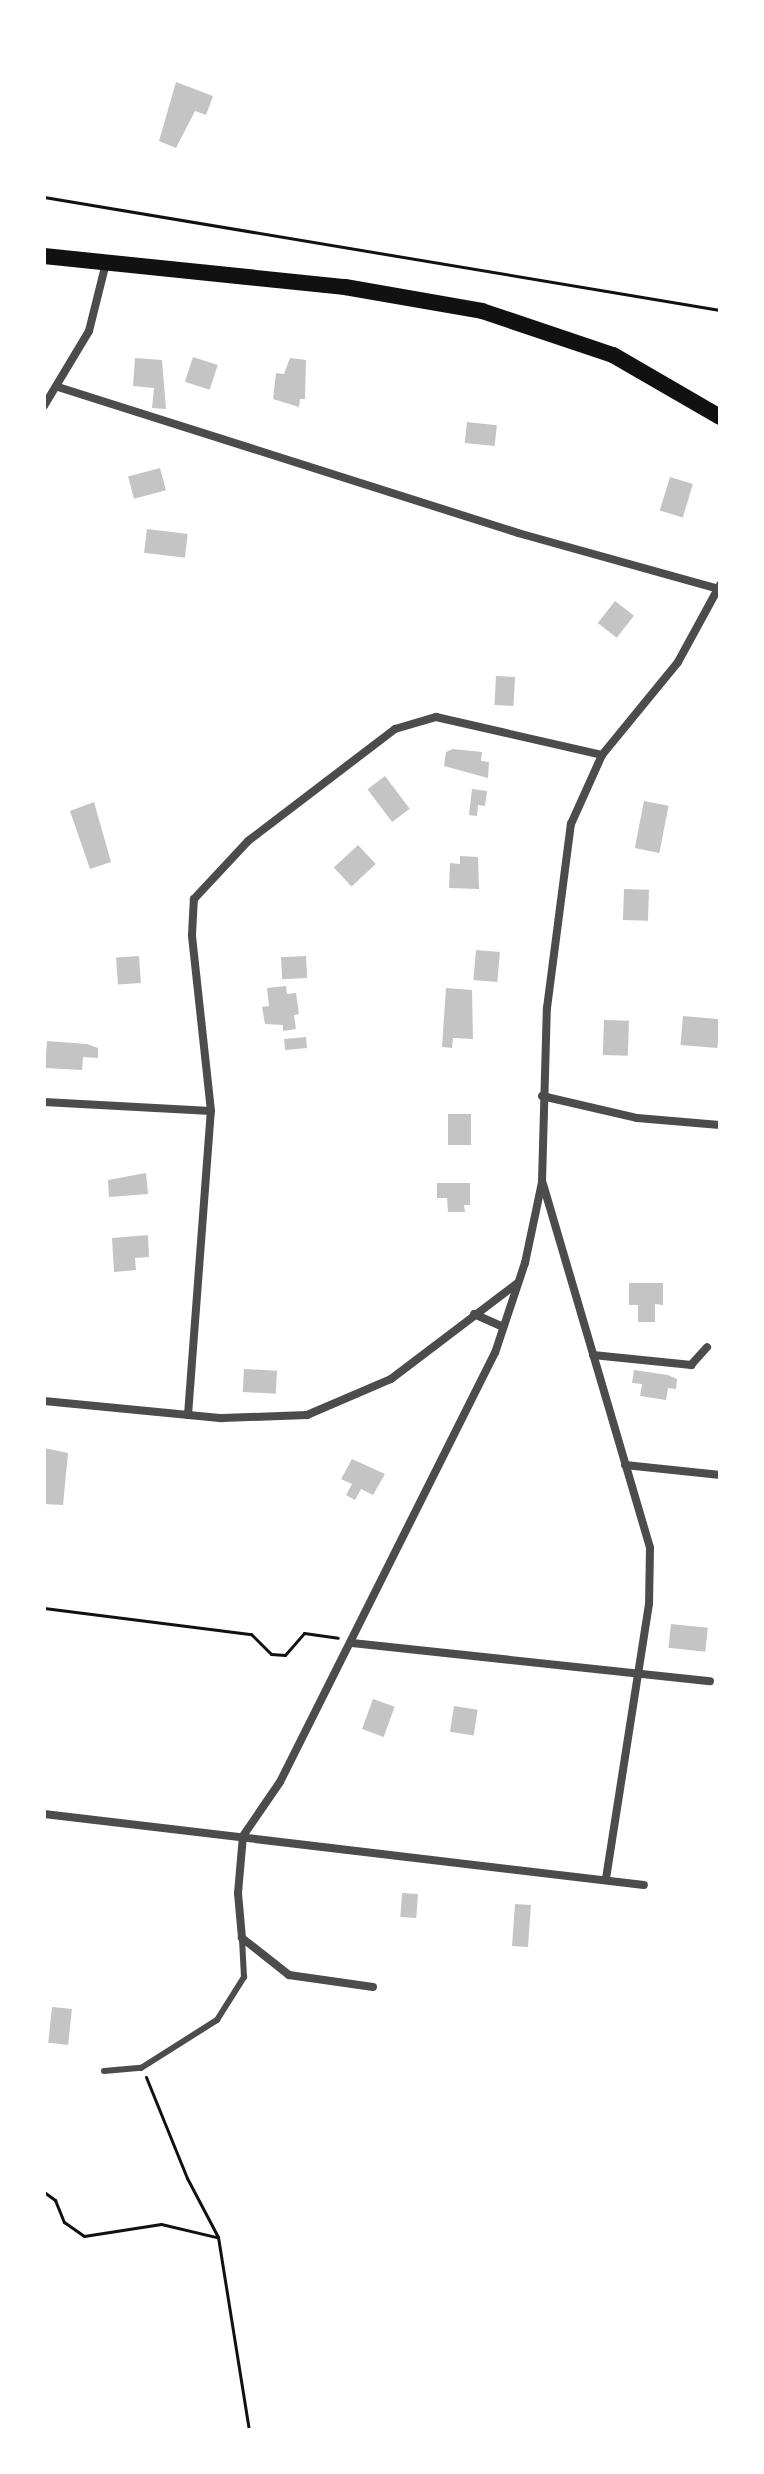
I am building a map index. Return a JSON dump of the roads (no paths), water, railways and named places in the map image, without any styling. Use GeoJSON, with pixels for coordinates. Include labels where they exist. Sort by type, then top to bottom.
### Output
{"type":"FeatureCollection","features":[{"type":"Feature","properties":{"kind":"main road"},"geometry":{"type":"LineString","coordinates":[[44,256],[345,287],[482,311],[613,355],[720,417]]}},
{"type":"Feature","properties":{"kind":"street"},"geometry":{"type":"LineString","coordinates":[[44,406],[89,331],[106,263]]}},
{"type":"Feature","properties":{"kind":"street"},"geometry":{"type":"LineString","coordinates":[[58,387],[518,533],[719,587],[678,662],[602,755],[579,801],[566,851],[542,1096],[542,1182],[503,1327],[352,1643],[280,1782],[243,1836],[238,1893],[242,1938],[289,1975],[373,1987]]}},
{"type":"Feature","properties":{"kind":"street"},"geometry":{"type":"LineString","coordinates":[[188,1415],[211,1111],[192,935],[194,899],[248,841],[395,729],[436,717],[602,755]]}},
{"type":"Feature","properties":{"kind":"street"},"geometry":{"type":"LineString","coordinates":[[542,1096],[637,1118],[720,1125]]}},
{"type":"Feature","properties":{"kind":"street"},"geometry":{"type":"LineString","coordinates":[[44,1102],[211,1111]]}},
{"type":"Feature","properties":{"kind":"street"},"geometry":{"type":"LineString","coordinates":[[542,1182],[650,1548],[649,1604],[606,1880]]}},
{"type":"Feature","properties":{"kind":"street"},"geometry":{"type":"LineString","coordinates":[[44,1401],[265,1420],[337,1406],[391,1379],[516,1284]]}},
{"type":"Feature","properties":{"kind":"street"},"geometry":{"type":"LineString","coordinates":[[474,1314],[503,1327]]}},
{"type":"Feature","properties":{"kind":"street"},"geometry":{"type":"LineString","coordinates":[[593,1355],[691,1365],[707,1347]]}},
{"type":"Feature","properties":{"kind":"street"},"geometry":{"type":"LineString","coordinates":[[625,1465],[720,1475]]}},
{"type":"Feature","properties":{"kind":"street"},"geometry":{"type":"LineString","coordinates":[[352,1643],[710,1681]]}},
{"type":"Feature","properties":{"kind":"street"},"geometry":{"type":"LineString","coordinates":[[44,1814],[644,1885]]}},
{"type":"Feature","properties":{"kind":"lane"},"geometry":{"type":"LineString","coordinates":[[104,2071],[141,2068],[217,2020],[244,1977],[242,1938]]}}]}
